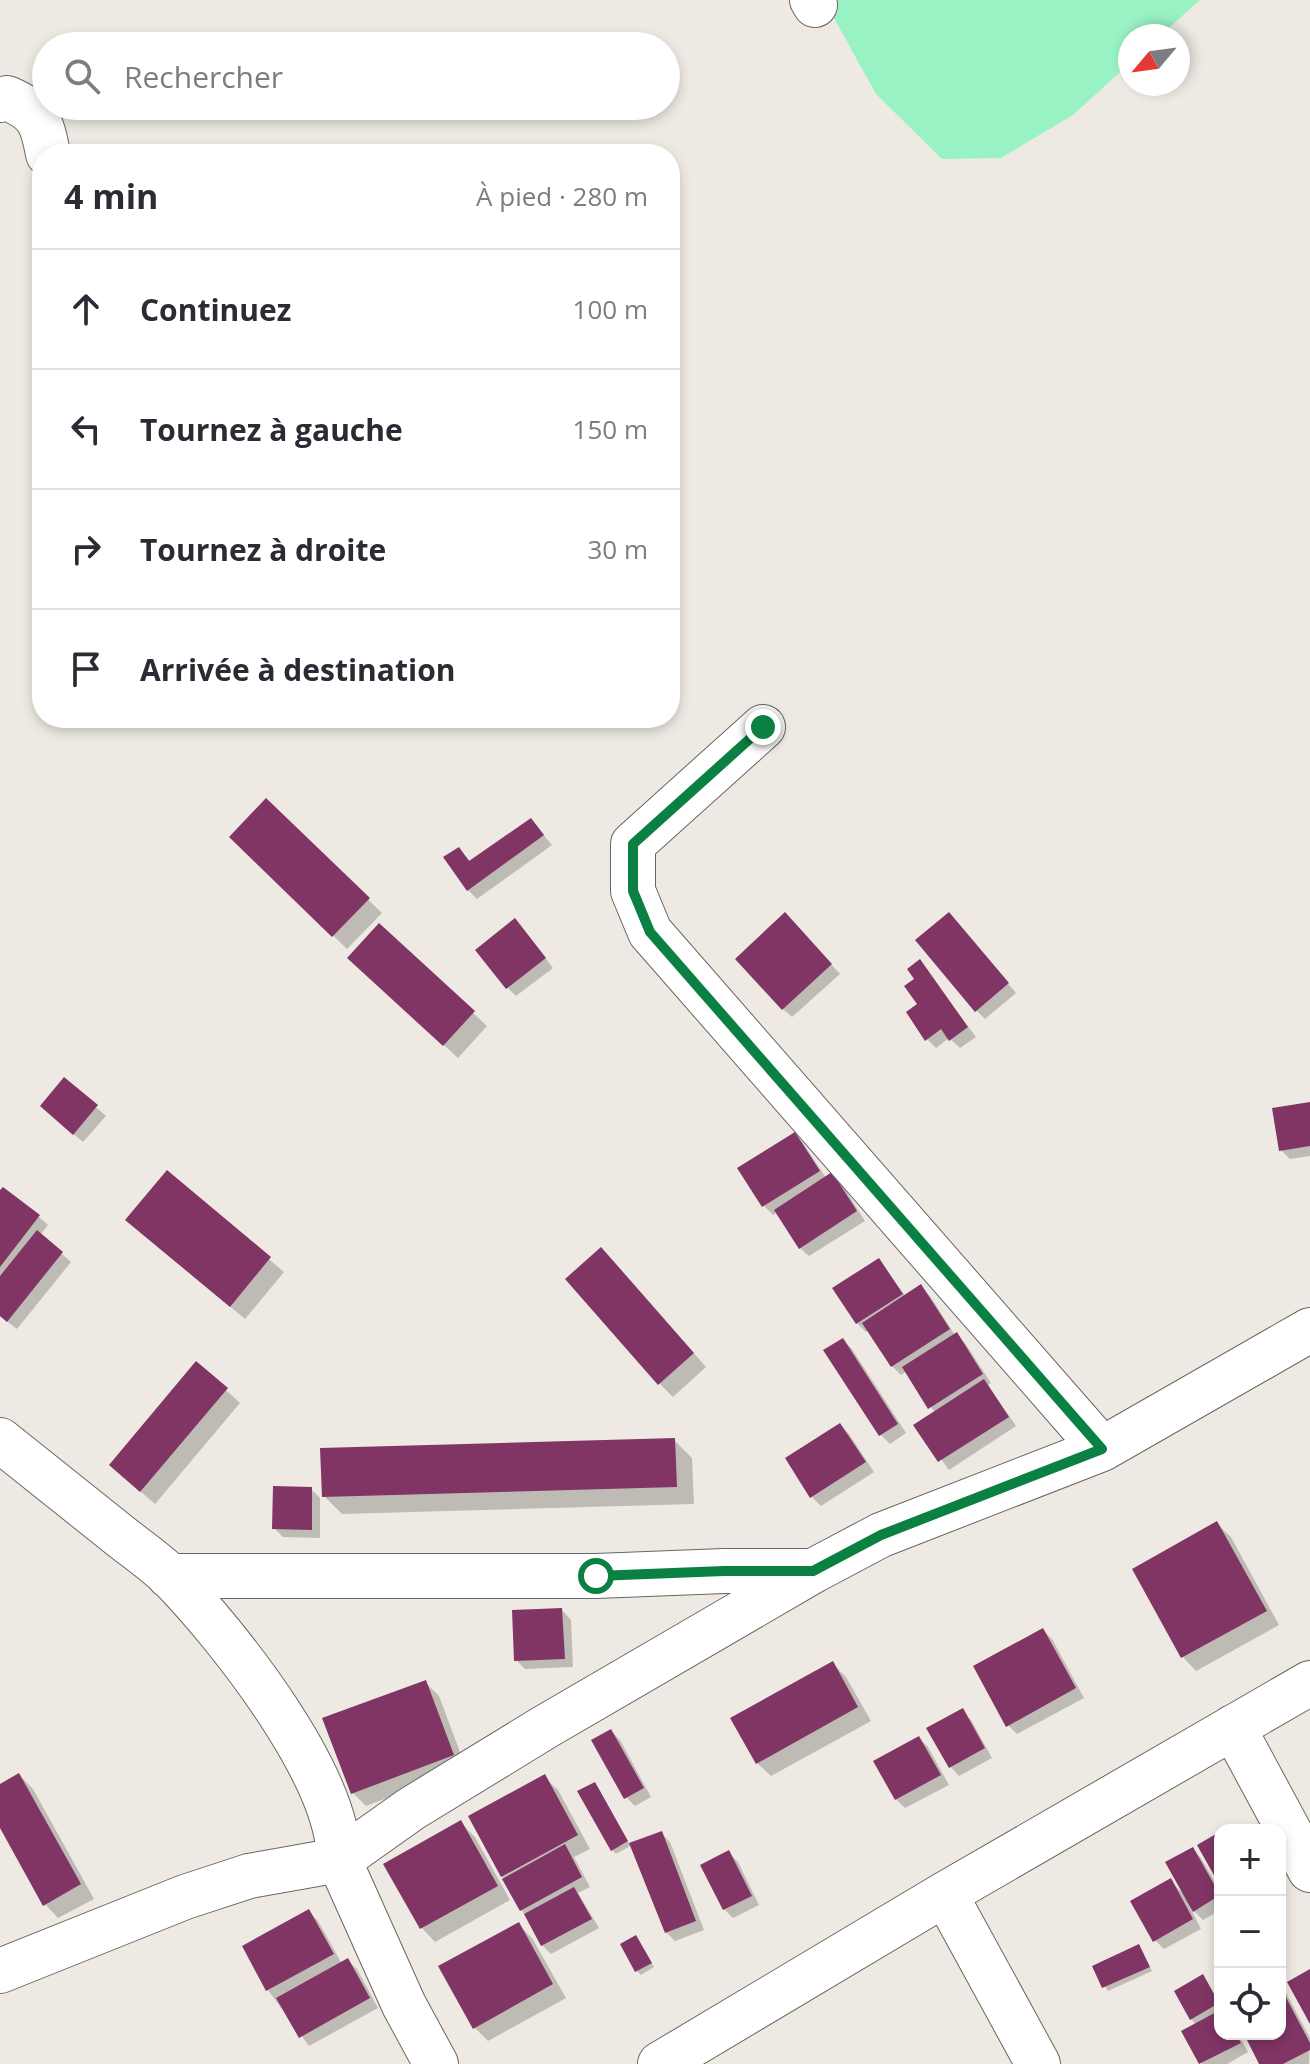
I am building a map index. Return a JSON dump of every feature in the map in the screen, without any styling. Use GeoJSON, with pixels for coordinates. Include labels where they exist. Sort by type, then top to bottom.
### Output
{"type":"FeatureCollection","features":[{"type":"Feature","properties":{"kind":"street"},"geometry":{"type":"LineString","coordinates":[[0,100],[7,98],[28,107],[32,112]]}},
{"type":"Feature","properties":{"kind":"street"},"geometry":{"type":"LineString","coordinates":[[38,120],[43,126],[46,144]]}},
{"type":"Feature","properties":{"kind":"street"},"geometry":{"type":"LineString","coordinates":[[763,727],[633,844],[633,891],[650,932],[1102,1449]]}},
{"type":"Feature","properties":{"kind":"street"},"geometry":{"type":"LineString","coordinates":[[0,1971],[185,1897],[249,1876],[339,1860],[411,1809],[478,1768],[813,1571],[881,1535],[1102,1449],[1306,1342]]}},
{"type":"Feature","properties":{"kind":"street"},"geometry":{"type":"LineString","coordinates":[[0,1440],[169,1576],[245,1664],[287,1723],[317,1782],[339,1838],[339,1860],[404,2005],[436,2064]]}},
{"type":"Feature","properties":{"kind":"street"},"geometry":{"type":"LineString","coordinates":[[169,1576],[596,1576],[813,1571]]}},
{"type":"Feature","properties":{"kind":"street"},"geometry":{"type":"LineString","coordinates":[[660,2064],[945,1894],[1310,1683]]}},
{"type":"Feature","properties":{"kind":"street"},"geometry":{"type":"LineString","coordinates":[[1233,1727],[1310,1870]]}},
{"type":"Feature","properties":{"kind":"street"},"geometry":{"type":"LineString","coordinates":[[945,1894],[1038,2064]]}},
{"type":"Feature","properties":{"kind":"green space"},"geometry":{"type":"Polygon","coordinates":[[[824,0],[1200,0],[1173,24],[1118,24],[1118,74],[1073,115],[1001,158],[942,159],[876,94],[824,0]]]}},
{"type":"Feature","properties":{"kind":"building"},"geometry":{"type":"Polygon","coordinates":[[[266,798],[370,898],[332,937],[229,837],[266,798]]]}},
{"type":"Feature","properties":{"kind":"building"},"geometry":{"type":"Polygon","coordinates":[[[531,818],[544,835],[467,891],[443,857],[459,847],[469,861],[531,818]]]}},
{"type":"Feature","properties":{"kind":"building"},"geometry":{"type":"Polygon","coordinates":[[[785,912],[832,964],[782,1010],[735,959],[785,912]]]}},
{"type":"Feature","properties":{"kind":"building"},"geometry":{"type":"Polygon","coordinates":[[[949,912],[1009,983],[975,1012],[915,940],[949,912]]]}},
{"type":"Feature","properties":{"kind":"building"},"geometry":{"type":"Polygon","coordinates":[[[515,918],[546,958],[506,989],[475,950],[515,918]]]}},
{"type":"Feature","properties":{"kind":"building"},"geometry":{"type":"Polygon","coordinates":[[[379,923],[475,1011],[443,1046],[347,958],[379,923]]]}},
{"type":"Feature","properties":{"kind":"building"},"geometry":{"type":"Polygon","coordinates":[[[920,959],[968,1027],[949,1041],[941,1029],[925,1041],[906,1012],[917,1004],[904,986],[914,979],[907,969],[920,959]]]}},
{"type":"Feature","properties":{"kind":"building"},"geometry":{"type":"Polygon","coordinates":[[[64,1077],[98,1105],[73,1135],[40,1106],[64,1077]]]}},
{"type":"Feature","properties":{"kind":"building"},"geometry":{"type":"Polygon","coordinates":[[[1310,1102],[1310,1146],[1279,1151],[1272,1108],[1310,1102]]]}},
{"type":"Feature","properties":{"kind":"building"},"geometry":{"type":"Polygon","coordinates":[[[795,1132],[820,1171],[762,1207],[737,1168],[795,1132]]]}},
{"type":"Feature","properties":{"kind":"building"},"geometry":{"type":"Polygon","coordinates":[[[167,1170],[271,1257],[230,1307],[125,1220],[167,1170]]]}},
{"type":"Feature","properties":{"kind":"building"},"geometry":{"type":"Polygon","coordinates":[[[832,1172],[857,1211],[799,1249],[774,1210],[832,1172]]]}},
{"type":"Feature","properties":{"kind":"building"},"geometry":{"type":"Polygon","coordinates":[[[3,1187],[40,1215],[0,1267],[0,1190],[3,1187]]]}},
{"type":"Feature","properties":{"kind":"building"},"geometry":{"type":"Polygon","coordinates":[[[37,1230],[63,1252],[7,1322],[0,1316],[0,1276],[37,1230]]]}},
{"type":"Feature","properties":{"kind":"building"},"geometry":{"type":"Polygon","coordinates":[[[601,1247],[694,1353],[658,1385],[565,1279],[601,1247]]]}},
{"type":"Feature","properties":{"kind":"building"},"geometry":{"type":"Polygon","coordinates":[[[879,1258],[903,1294],[856,1324],[832,1288],[879,1258]]]}},
{"type":"Feature","properties":{"kind":"building"},"geometry":{"type":"Polygon","coordinates":[[[921,1284],[950,1329],[891,1367],[862,1323],[921,1284]]]}},
{"type":"Feature","properties":{"kind":"building"},"geometry":{"type":"Polygon","coordinates":[[[957,1332],[983,1374],[928,1409],[902,1367],[957,1332]]]}},
{"type":"Feature","properties":{"kind":"building"},"geometry":{"type":"Polygon","coordinates":[[[843,1338],[898,1424],[879,1436],[823,1350],[843,1338]]]}},
{"type":"Feature","properties":{"kind":"building"},"geometry":{"type":"Polygon","coordinates":[[[196,1361],[228,1388],[140,1492],[109,1465],[196,1361]]]}},
{"type":"Feature","properties":{"kind":"building"},"geometry":{"type":"Polygon","coordinates":[[[984,1379],[1009,1417],[938,1462],[913,1425],[984,1379]]]}},
{"type":"Feature","properties":{"kind":"building"},"geometry":{"type":"Polygon","coordinates":[[[840,1423],[866,1462],[810,1498],[785,1458],[840,1423]]]}},
{"type":"Feature","properties":{"kind":"building"},"geometry":{"type":"Polygon","coordinates":[[[675,1438],[677,1487],[322,1497],[320,1448],[675,1438]]]}},
{"type":"Feature","properties":{"kind":"building"},"geometry":{"type":"Polygon","coordinates":[[[273,1486],[312,1487],[312,1530],[272,1529],[273,1486]]]}},
{"type":"Feature","properties":{"kind":"building"},"geometry":{"type":"Polygon","coordinates":[[[1217,1521],[1267,1611],[1181,1658],[1132,1569],[1217,1521]]]}},
{"type":"Feature","properties":{"kind":"building"},"geometry":{"type":"Polygon","coordinates":[[[562,1608],[565,1659],[514,1661],[512,1610],[562,1608]]]}},
{"type":"Feature","properties":{"kind":"building"},"geometry":{"type":"Polygon","coordinates":[[[1043,1628],[1076,1688],[1006,1727],[973,1666],[1043,1628]]]}},
{"type":"Feature","properties":{"kind":"building"},"geometry":{"type":"Polygon","coordinates":[[[833,1661],[858,1707],[756,1764],[730,1718],[833,1661]]]}},
{"type":"Feature","properties":{"kind":"building"},"geometry":{"type":"Polygon","coordinates":[[[426,1680],[454,1755],[351,1794],[322,1718],[426,1680]]]}},
{"type":"Feature","properties":{"kind":"building"},"geometry":{"type":"Polygon","coordinates":[[[963,1708],[985,1748],[949,1768],[926,1728],[963,1708]]]}},
{"type":"Feature","properties":{"kind":"building"},"geometry":{"type":"Polygon","coordinates":[[[611,1729],[644,1788],[624,1799],[591,1740],[611,1729]]]}},
{"type":"Feature","properties":{"kind":"building"},"geometry":{"type":"Polygon","coordinates":[[[919,1736],[941,1775],[895,1800],[873,1761],[919,1736]]]}},
{"type":"Feature","properties":{"kind":"building"},"geometry":{"type":"Polygon","coordinates":[[[19,1773],[81,1884],[43,1906],[0,1828],[0,1784],[19,1773]]]}},
{"type":"Feature","properties":{"kind":"building"},"geometry":{"type":"Polygon","coordinates":[[[545,1774],[578,1835],[501,1877],[468,1816],[545,1774]]]}},
{"type":"Feature","properties":{"kind":"building"},"geometry":{"type":"Polygon","coordinates":[[[595,1782],[628,1841],[611,1851],[577,1791],[595,1782]]]}},
{"type":"Feature","properties":{"kind":"building"},"geometry":{"type":"Polygon","coordinates":[[[461,1820],[498,1886],[420,1929],[383,1864],[461,1820]]]}},
{"type":"Feature","properties":{"kind":"building"},"geometry":{"type":"Polygon","coordinates":[[[662,1831],[696,1921],[665,1933],[629,1843],[662,1831]]]}},
{"type":"Feature","properties":{"kind":"building"},"geometry":{"type":"Polygon","coordinates":[[[1214,1835],[1214,1875],[1197,1845],[1214,1835]]]}},
{"type":"Feature","properties":{"kind":"building"},"geometry":{"type":"Polygon","coordinates":[[[565,1844],[582,1877],[520,1911],[502,1879],[565,1844]]]}},
{"type":"Feature","properties":{"kind":"building"},"geometry":{"type":"Polygon","coordinates":[[[1193,1847],[1214,1884],[1214,1899],[1193,1912],[1165,1862],[1193,1847]]]}},
{"type":"Feature","properties":{"kind":"building"},"geometry":{"type":"Polygon","coordinates":[[[729,1850],[752,1896],[723,1910],[700,1865],[729,1850]]]}},
{"type":"Feature","properties":{"kind":"building"},"geometry":{"type":"Polygon","coordinates":[[[1171,1878],[1193,1919],[1153,1942],[1130,1901],[1171,1878]]]}},
{"type":"Feature","properties":{"kind":"building"},"geometry":{"type":"Polygon","coordinates":[[[574,1887],[592,1919],[541,1946],[524,1914],[574,1887]]]}},
{"type":"Feature","properties":{"kind":"building"},"geometry":{"type":"Polygon","coordinates":[[[309,1909],[334,1954],[266,1991],[242,1946],[309,1909]]]}},
{"type":"Feature","properties":{"kind":"building"},"geometry":{"type":"Polygon","coordinates":[[[519,1922],[553,1984],[473,2029],[438,1966],[519,1922]]]}},
{"type":"Feature","properties":{"kind":"building"},"geometry":{"type":"Polygon","coordinates":[[[636,1935],[652,1963],[635,1972],[620,1944],[636,1935]]]}},
{"type":"Feature","properties":{"kind":"building"},"geometry":{"type":"Polygon","coordinates":[[[1139,1944],[1150,1967],[1102,1988],[1092,1966],[1139,1944]]]}},
{"type":"Feature","properties":{"kind":"building"},"geometry":{"type":"Polygon","coordinates":[[[348,1958],[370,1998],[299,2038],[276,1998],[348,1958]]]}},
{"type":"Feature","properties":{"kind":"building"},"geometry":{"type":"Polygon","coordinates":[[[1310,1969],[1310,2024],[1287,1982],[1310,1969]]]}},
{"type":"Feature","properties":{"kind":"building"},"geometry":{"type":"Polygon","coordinates":[[[1203,1974],[1214,1994],[1214,2006],[1190,2020],[1174,1991],[1203,1974]]]}},
{"type":"Feature","properties":{"kind":"building"},"geometry":{"type":"Polygon","coordinates":[[[1286,1997],[1310,2043],[1310,2050],[1283,2064],[1259,2064],[1247,2040],[1286,2040],[1286,1997]]]}},
{"type":"Feature","properties":{"kind":"building"},"geometry":{"type":"Polygon","coordinates":[[[1214,2013],[1214,2040],[1239,2040],[1241,2043],[1199,2064],[1181,2031],[1214,2013]]]}},
{"type":"Feature","properties":{"kind":"route"},"geometry":{"type":"LineString","coordinates":[[596,1576],[813,1571],[881,1535],[1102,1449],[650,932],[633,891],[633,844],[763,727]]}}]}
